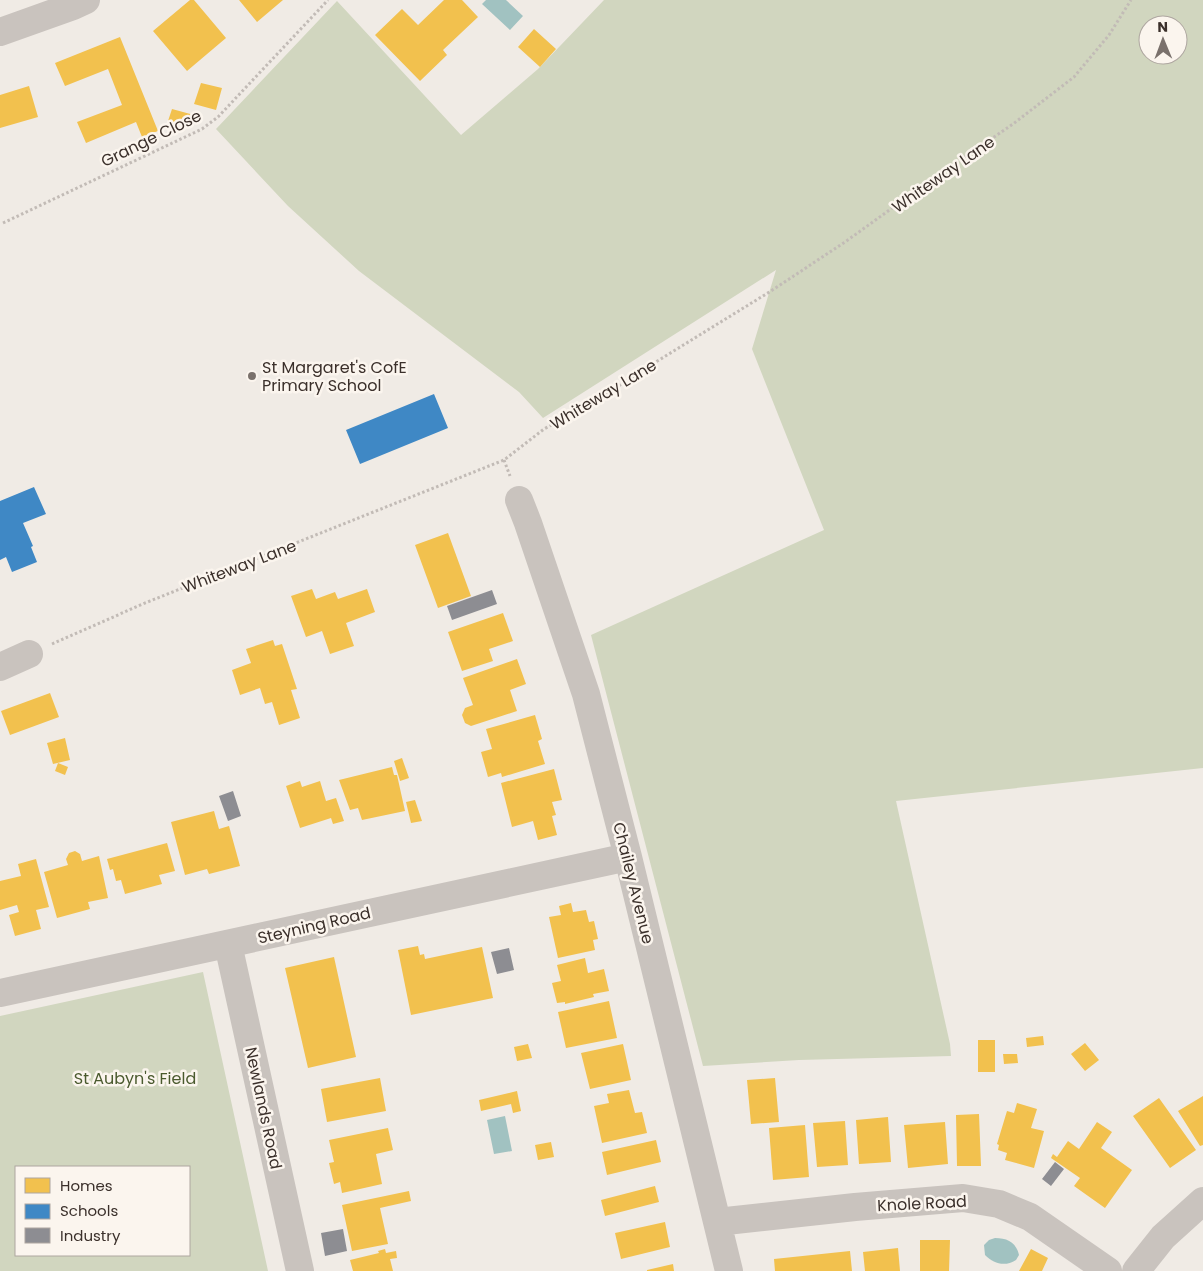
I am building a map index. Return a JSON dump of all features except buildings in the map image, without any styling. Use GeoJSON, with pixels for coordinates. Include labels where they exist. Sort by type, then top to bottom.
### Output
{"type":"FeatureCollection","features":[{"type":"Feature","properties":{"kind":"street"},"geometry":{"type":"LineString","coordinates":[[0,32],[86,0]]}},
{"type":"Feature","properties":{"kind":"street","name":"Chailey Avenue"},"geometry":{"type":"LineString","coordinates":[[519,500],[586,694],[628,857],[729,1271]]}},
{"type":"Feature","properties":{"kind":"street"},"geometry":{"type":"LineString","coordinates":[[0,667],[29,654]]}},
{"type":"Feature","properties":{"kind":"street","name":"Steyning Road"},"geometry":{"type":"LineString","coordinates":[[0,993],[628,857]]}},
{"type":"Feature","properties":{"kind":"street","name":"Newlands Road"},"geometry":{"type":"LineString","coordinates":[[228,944],[300,1271]]}},
{"type":"Feature","properties":{"kind":"street","name":"Knole Road"},"geometry":{"type":"LineString","coordinates":[[718,1222],[855,1207],[964,1198],[999,1204],[1030,1216],[1108,1271]]}},
{"type":"Feature","properties":{"kind":"street"},"geometry":{"type":"LineString","coordinates":[[1136,1271],[1163,1237],[1203,1201]]}},
{"type":"Feature","properties":{"kind":"path","name":"Grange Close"},"geometry":{"type":"LineString","coordinates":[[3,224],[202,129],[218,117],[328,0]]}},
{"type":"Feature","properties":{"kind":"path","name":"Whiteway Lane"},"geometry":{"type":"LineString","coordinates":[[29,654],[145,603],[504,460],[544,429],[598,400],[638,373],[771,291],[845,242],[1013,124],[1074,77],[1109,35],[1131,0]]}},
{"type":"Feature","properties":{"kind":"green space"},"geometry":{"type":"Polygon","coordinates":[[[604,0],[1203,0],[1203,768],[896,801],[950,1044],[951,1056],[799,1060],[703,1066],[591,635],[824,530],[752,349],[776,270],[543,418],[519,392],[359,271],[288,206],[216,129],[337,1],[461,135],[538,69],[604,0]]]}},
{"type":"Feature","properties":{"kind":"green space","name":"St Aubyn's Field"},"geometry":{"type":"Polygon","coordinates":[[[203,972],[268,1271],[0,1271],[0,1016],[203,972]]]}},
{"type":"Feature","properties":{"kind":"water"},"geometry":{"type":"Polygon","coordinates":[[[486,0],[506,0],[523,16],[510,30],[482,4],[486,0]]]}},
{"type":"Feature","properties":{"kind":"water"},"geometry":{"type":"Polygon","coordinates":[[[505,1116],[512,1151],[494,1154],[487,1120],[505,1116]]]}},
{"type":"Feature","properties":{"kind":"water"},"geometry":{"type":"Polygon","coordinates":[[[995,1238],[1007,1240],[1016,1247],[1019,1255],[1016,1260],[1000,1264],[992,1261],[985,1255],[984,1245],[989,1240],[995,1238]]]}},
{"type":"Feature","properties":{"kind":"place","name":"St Margaret's CofE Primary School"},"geometry":{"type":"Point","coordinates":[252,376]}}]}
